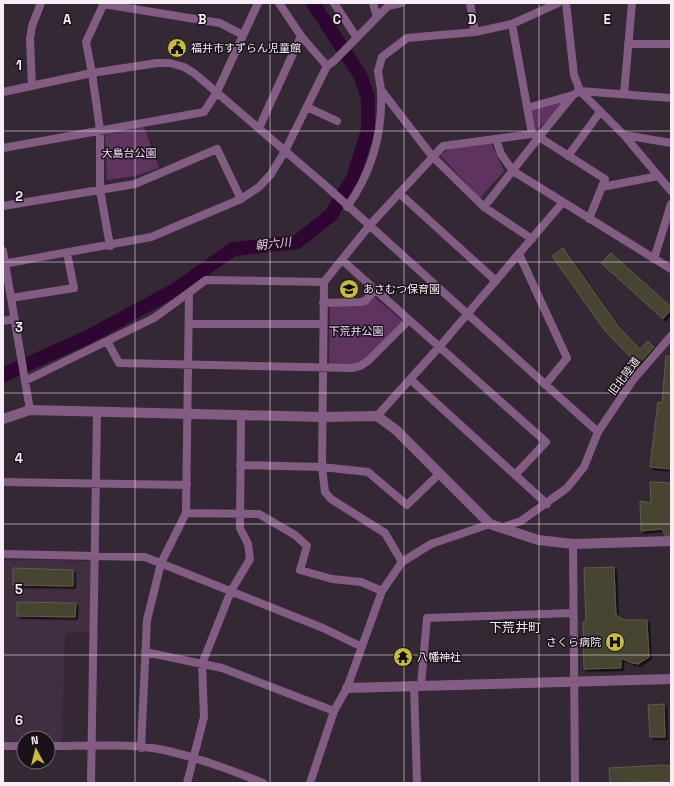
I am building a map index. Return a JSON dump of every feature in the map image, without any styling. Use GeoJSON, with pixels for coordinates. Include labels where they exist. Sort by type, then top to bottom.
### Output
{"type":"FeatureCollection","features":[{"type":"Feature","properties":{"kind":"street"},"geometry":{"type":"LineString","coordinates":[[32,86],[30,39],[32,26],[40,3]]}},
{"type":"Feature","properties":{"kind":"street"},"geometry":{"type":"LineString","coordinates":[[3,148],[204,112],[217,92],[258,3]]}},
{"type":"Feature","properties":{"kind":"street"},"geometry":{"type":"LineString","coordinates":[[279,3],[301,36],[327,66]]}},
{"type":"Feature","properties":{"kind":"street"},"geometry":{"type":"LineString","coordinates":[[334,3],[355,40]]}},
{"type":"Feature","properties":{"kind":"street"},"geometry":{"type":"LineString","coordinates":[[373,3],[377,17]]}},
{"type":"Feature","properties":{"kind":"street"},"geometry":{"type":"LineString","coordinates":[[4,264],[110,246],[151,237],[241,199],[259,187],[271,174],[285,151],[327,66],[334,61],[388,6],[401,3]]}},
{"type":"Feature","properties":{"kind":"street"},"geometry":{"type":"LineString","coordinates":[[470,3],[475,32]]}},
{"type":"Feature","properties":{"kind":"street"},"geometry":{"type":"LineString","coordinates":[[346,206],[356,194],[373,158],[380,131],[381,90],[378,71],[382,56],[407,38],[475,32],[512,24],[558,3]]}},
{"type":"Feature","properties":{"kind":"street"},"geometry":{"type":"LineString","coordinates":[[566,3],[577,92],[624,135],[671,191]]}},
{"type":"Feature","properties":{"kind":"street"},"geometry":{"type":"LineString","coordinates":[[624,94],[632,3]]}},
{"type":"Feature","properties":{"kind":"street"},"geometry":{"type":"LineString","coordinates":[[110,246],[100,190],[100,130],[86,42],[104,4],[220,23],[243,35]]}},
{"type":"Feature","properties":{"kind":"street"},"geometry":{"type":"LineString","coordinates":[[512,24],[527,108],[535,136]]}},
{"type":"Feature","properties":{"kind":"street"},"geometry":{"type":"LineString","coordinates":[[259,128],[301,36]]}},
{"type":"Feature","properties":{"kind":"street"},"geometry":{"type":"LineString","coordinates":[[628,44],[671,44]]}},
{"type":"Feature","properties":{"kind":"street"},"geometry":{"type":"LineString","coordinates":[[3,92],[92,73],[157,63],[170,63],[184,67],[194,73],[217,92],[326,186],[346,206],[598,432]]}},
{"type":"Feature","properties":{"kind":"street"},"geometry":{"type":"LineString","coordinates":[[381,90],[432,156],[484,207],[532,239]]}},
{"type":"Feature","properties":{"kind":"street"},"geometry":{"type":"LineString","coordinates":[[527,108],[577,92],[671,98]]}},
{"type":"Feature","properties":{"kind":"street"},"geometry":{"type":"LineString","coordinates":[[484,207],[513,171],[535,136],[577,92]]}},
{"type":"Feature","properties":{"kind":"street"},"geometry":{"type":"LineString","coordinates":[[307,107],[337,121]]}},
{"type":"Feature","properties":{"kind":"street"},"geometry":{"type":"LineString","coordinates":[[568,156],[600,112]]}},
{"type":"Feature","properties":{"kind":"street"},"geometry":{"type":"LineString","coordinates":[[624,135],[671,143]]}},
{"type":"Feature","properties":{"kind":"street"},"geometry":{"type":"LineString","coordinates":[[402,562],[385,533],[332,499],[325,492],[322,467],[324,282],[369,226],[432,156],[443,146],[496,139],[535,136],[605,179],[589,218]]}},
{"type":"Feature","properties":{"kind":"street"},"geometry":{"type":"LineString","coordinates":[[496,139],[501,154],[513,171],[671,269]]}},
{"type":"Feature","properties":{"kind":"street"},"geometry":{"type":"LineString","coordinates":[[3,206],[135,184],[217,149],[241,199]]}},
{"type":"Feature","properties":{"kind":"street"},"geometry":{"type":"LineString","coordinates":[[602,187],[658,176]]}},
{"type":"Feature","properties":{"kind":"street"},"geometry":{"type":"LineString","coordinates":[[399,193],[496,281]]}},
{"type":"Feature","properties":{"kind":"street"},"geometry":{"type":"LineString","coordinates":[[377,416],[467,315],[563,202]]}},
{"type":"Feature","properties":{"kind":"street"},"geometry":{"type":"LineString","coordinates":[[654,259],[671,204]]}},
{"type":"Feature","properties":{"kind":"street"},"geometry":{"type":"LineString","coordinates":[[3,250],[4,264],[30,410]]}},
{"type":"Feature","properties":{"kind":"street"},"geometry":{"type":"LineString","coordinates":[[11,298],[74,288],[67,253]]}},
{"type":"Feature","properties":{"kind":"street"},"geometry":{"type":"LineString","coordinates":[[519,254],[567,358],[545,385]]}},
{"type":"Feature","properties":{"kind":"street"},"geometry":{"type":"LineString","coordinates":[[342,260],[546,442],[515,475]]}},
{"type":"Feature","properties":{"kind":"street"},"geometry":{"type":"LineString","coordinates":[[24,380],[154,318],[189,294],[206,280],[324,282]]}},
{"type":"Feature","properties":{"kind":"street"},"geometry":{"type":"LineString","coordinates":[[323,303],[365,301],[375,290]]}},
{"type":"Feature","properties":{"kind":"street"},"geometry":{"type":"LineString","coordinates":[[141,748],[147,620],[161,563],[186,513],[189,294]]}},
{"type":"Feature","properties":{"kind":"street"},"geometry":{"type":"LineString","coordinates":[[3,321],[14,319]]}},
{"type":"Feature","properties":{"kind":"street"},"geometry":{"type":"LineString","coordinates":[[107,341],[119,363],[323,367],[360,366],[368,361],[409,320]]}},
{"type":"Feature","properties":{"kind":"street"},"geometry":{"type":"LineString","coordinates":[[189,324],[323,324]]}},
{"type":"Feature","properties":{"kind":"street","name":"旧北陸道"},"geometry":{"type":"LineString","coordinates":[[501,528],[522,521],[567,488],[584,467],[598,432],[633,380],[671,336]]}},
{"type":"Feature","properties":{"kind":"street"},"geometry":{"type":"LineString","coordinates":[[410,379],[547,504]]}},
{"type":"Feature","properties":{"kind":"street"},"geometry":{"type":"LineString","coordinates":[[3,419],[30,410],[322,417],[377,416],[396,430],[490,524],[538,540],[573,544],[671,541]]}},
{"type":"Feature","properties":{"kind":"street"},"geometry":{"type":"LineString","coordinates":[[91,783],[97,412]]}},
{"type":"Feature","properties":{"kind":"street"},"geometry":{"type":"LineString","coordinates":[[186,783],[194,760],[204,717],[202,664],[231,591],[250,559],[248,544],[240,528],[241,415]]}},
{"type":"Feature","properties":{"kind":"street"},"geometry":{"type":"LineString","coordinates":[[240,466],[322,467],[368,472],[407,505],[440,474]]}},
{"type":"Feature","properties":{"kind":"street"},"geometry":{"type":"LineString","coordinates":[[3,482],[187,485]]}},
{"type":"Feature","properties":{"kind":"street"},"geometry":{"type":"LineString","coordinates":[[186,513],[240,515],[259,514],[295,535],[307,546],[300,570],[332,579],[361,582],[382,591]]}},
{"type":"Feature","properties":{"kind":"street"},"geometry":{"type":"LineString","coordinates":[[310,783],[334,711],[347,688],[382,591],[402,562],[431,544],[490,524]]}},
{"type":"Feature","properties":{"kind":"street"},"geometry":{"type":"LineString","coordinates":[[573,544],[575,783]]}},
{"type":"Feature","properties":{"kind":"street"},"geometry":{"type":"LineString","coordinates":[[3,554],[145,557],[323,628],[362,647]]}},
{"type":"Feature","properties":{"kind":"street"},"geometry":{"type":"LineString","coordinates":[[417,783],[418,685],[427,618],[573,613]]}},
{"type":"Feature","properties":{"kind":"street"},"geometry":{"type":"LineString","coordinates":[[145,652],[222,668],[334,711]]}},
{"type":"Feature","properties":{"kind":"street"},"geometry":{"type":"LineString","coordinates":[[347,688],[671,679]]}},
{"type":"Feature","properties":{"kind":"street"},"geometry":{"type":"LineString","coordinates":[[3,746],[16,746]]}},
{"type":"Feature","properties":{"kind":"street"},"geometry":{"type":"LineString","coordinates":[[56,746],[92,746],[164,750],[242,774],[263,783]]}},
{"type":"Feature","properties":{"kind":"shaded area"},"geometry":{"type":"Polygon","coordinates":[[[3,560],[90,561],[93,565],[91,632],[65,633],[62,742],[56,742],[56,730],[16,730],[16,741],[3,741],[3,560]]]}},
{"type":"Feature","properties":{"kind":"green space"},"geometry":{"type":"Polygon","coordinates":[[[567,99],[552,117],[535,131],[532,111],[567,99]]]}},
{"type":"Feature","properties":{"kind":"green space","name":"大島台公園"},"geometry":{"type":"Polygon","coordinates":[[[144,127],[159,168],[135,176],[107,180],[105,134],[144,127]]]}},
{"type":"Feature","properties":{"kind":"green space"},"geometry":{"type":"Polygon","coordinates":[[[491,143],[504,171],[480,198],[440,155],[449,149],[491,143]]]}},
{"type":"Feature","properties":{"kind":"green space","name":"下荒井公園"},"geometry":{"type":"Polygon","coordinates":[[[374,297],[404,322],[366,360],[356,364],[329,364],[330,304],[363,305],[374,297]]]}},
{"type":"Feature","properties":{"kind":"building"},"geometry":{"type":"Polygon","coordinates":[[[563,248],[618,326],[640,349],[648,341],[654,347],[638,365],[606,332],[552,256],[563,248]]]}},
{"type":"Feature","properties":{"kind":"building"},"geometry":{"type":"Polygon","coordinates":[[[611,253],[671,307],[671,310],[663,319],[601,263],[611,253]]]}},
{"type":"Feature","properties":{"kind":"building"},"geometry":{"type":"Polygon","coordinates":[[[666,356],[671,356],[671,469],[650,467],[658,402],[662,403],[666,356]]]}},
{"type":"Feature","properties":{"kind":"building"},"geometry":{"type":"Polygon","coordinates":[[[650,482],[671,483],[671,535],[665,535],[662,529],[641,531],[640,501],[651,503],[650,482]]]}},
{"type":"Feature","properties":{"kind":"building"},"geometry":{"type":"Polygon","coordinates":[[[614,567],[616,615],[624,620],[647,620],[649,657],[638,664],[621,658],[621,668],[584,669],[583,622],[586,622],[584,568],[614,567]]]}},
{"type":"Feature","properties":{"kind":"building"},"geometry":{"type":"Polygon","coordinates":[[[13,568],[73,570],[73,586],[13,585],[13,568]]]}},
{"type":"Feature","properties":{"kind":"building"},"geometry":{"type":"Polygon","coordinates":[[[17,602],[76,603],[75,617],[17,616],[17,602]]]}},
{"type":"Feature","properties":{"kind":"building"},"geometry":{"type":"Polygon","coordinates":[[[401,649],[412,653],[408,663],[397,659],[401,649]]]}},
{"type":"Feature","properties":{"kind":"building"},"geometry":{"type":"Polygon","coordinates":[[[664,704],[665,737],[650,737],[648,705],[664,704]]]}},
{"type":"Feature","properties":{"kind":"building"},"geometry":{"type":"Polygon","coordinates":[[[662,765],[671,766],[671,781],[610,783],[609,768],[662,765]]]}},
{"type":"Feature","properties":{"kind":"waterway","name":"朝六川"},"geometry":{"type":"LineString","coordinates":[[3,375],[88,337],[175,290],[233,249],[297,242],[331,215],[353,178],[368,130],[368,98],[360,75],[313,3]]}},
{"type":"Feature","properties":{"kind":"place","name":"福井市すずらん児童館"},"geometry":{"type":"Point","coordinates":[177,48]}},
{"type":"Feature","properties":{"kind":"place","name":"あさむつ保育園"},"geometry":{"type":"Point","coordinates":[349,289]}},
{"type":"Feature","properties":{"kind":"place","name":"さくら病院"},"geometry":{"type":"Point","coordinates":[615,642]}},
{"type":"Feature","properties":{"kind":"place","name":"八幡神社"},"geometry":{"type":"Point","coordinates":[403,657]}},
{"type":"Feature","properties":{"kind":"district","name":"下荒井町"},"geometry":{"type":"Point","coordinates":[515,627]}}]}
